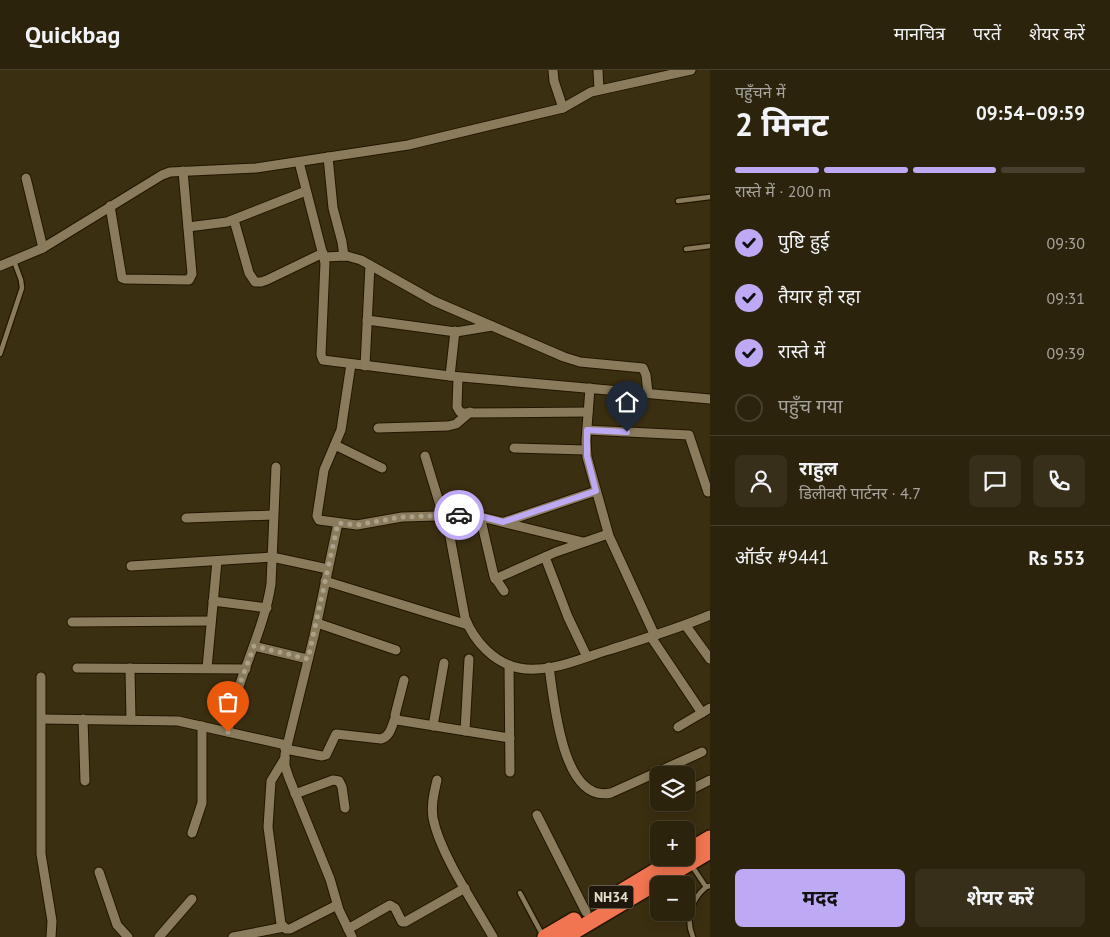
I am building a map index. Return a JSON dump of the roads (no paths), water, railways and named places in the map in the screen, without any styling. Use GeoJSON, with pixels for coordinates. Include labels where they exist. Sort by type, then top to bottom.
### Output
{"type":"FeatureCollection","features":[{"type":"Feature","properties":{"kind":"highway","name":"NH34"},"geometry":{"type":"LineString","coordinates":[[695,849],[710,838]]}},
{"type":"Feature","properties":{"kind":"highway","name":"NH34"},"geometry":{"type":"LineString","coordinates":[[695,854],[710,851]]}},
{"type":"Feature","properties":{"kind":"highway","name":"NH34"},"geometry":{"type":"LineString","coordinates":[[545,937],[668,866]]}},
{"type":"Feature","properties":{"kind":"highway","name":"NH34"},"geometry":{"type":"LineString","coordinates":[[565,937],[671,866]]}},
{"type":"Feature","properties":{"kind":"street"},"geometry":{"type":"LineString","coordinates":[[553,70],[554,81],[562,108]]}},
{"type":"Feature","properties":{"kind":"street"},"geometry":{"type":"LineString","coordinates":[[598,70],[599,90]]}},
{"type":"Feature","properties":{"kind":"street"},"geometry":{"type":"LineString","coordinates":[[0,266],[43,248],[162,175],[183,171],[256,168],[408,145],[562,108],[599,90],[652,74],[691,70]]}},
{"type":"Feature","properties":{"kind":"street"},"geometry":{"type":"LineString","coordinates":[[328,157],[333,208],[344,256]]}},
{"type":"Feature","properties":{"kind":"street"},"geometry":{"type":"LineString","coordinates":[[299,162],[323,255],[325,270],[321,356],[326,361],[454,376],[710,399]]}},
{"type":"Feature","properties":{"kind":"street"},"geometry":{"type":"LineString","coordinates":[[110,206],[120,273],[125,279],[187,280],[191,278],[183,171]]}},
{"type":"Feature","properties":{"kind":"street"},"geometry":{"type":"LineString","coordinates":[[26,178],[43,248]]}},
{"type":"Feature","properties":{"kind":"street"},"geometry":{"type":"LineString","coordinates":[[188,227],[221,224],[306,191]]}},
{"type":"Feature","properties":{"kind":"street"},"geometry":{"type":"LineString","coordinates":[[234,220],[249,273],[255,282],[267,280],[323,255],[355,257],[434,301],[571,360],[643,368],[646,375],[648,393]]}},
{"type":"Feature","properties":{"kind":"street"},"geometry":{"type":"LineString","coordinates":[[364,366],[370,264]]}},
{"type":"Feature","properties":{"kind":"street"},"geometry":{"type":"LineString","coordinates":[[367,320],[455,331],[492,326]]}},
{"type":"Feature","properties":{"kind":"street"},"geometry":{"type":"LineString","coordinates":[[455,331],[454,376],[457,407],[460,412],[588,412]]}},
{"type":"Feature","properties":{"kind":"street"},"geometry":{"type":"LineString","coordinates":[[351,364],[341,430],[324,470],[317,516],[319,520],[357,525],[402,517],[480,516],[583,542]]}},
{"type":"Feature","properties":{"kind":"street"},"geometry":{"type":"LineString","coordinates":[[590,388],[586,450],[608,534],[653,636],[702,713]]}},
{"type":"Feature","properties":{"kind":"street"},"geometry":{"type":"LineString","coordinates":[[378,428],[452,425],[470,412]]}},
{"type":"Feature","properties":{"kind":"street"},"geometry":{"type":"LineString","coordinates":[[587,430],[689,435],[708,492]]}},
{"type":"Feature","properties":{"kind":"street"},"geometry":{"type":"LineString","coordinates":[[335,445],[382,468]]}},
{"type":"Feature","properties":{"kind":"street"},"geometry":{"type":"LineString","coordinates":[[514,448],[586,450]]}},
{"type":"Feature","properties":{"kind":"street"},"geometry":{"type":"LineString","coordinates":[[426,456],[444,515],[468,625],[479,642],[489,652],[510,664],[519,668],[549,667],[686,626],[710,615]]}},
{"type":"Feature","properties":{"kind":"street"},"geometry":{"type":"LineString","coordinates":[[228,732],[231,710],[267,608],[272,557],[276,467]]}},
{"type":"Feature","properties":{"kind":"street"},"geometry":{"type":"LineString","coordinates":[[503,522],[596,491]]}},
{"type":"Feature","properties":{"kind":"street"},"geometry":{"type":"LineString","coordinates":[[186,518],[274,515]]}},
{"type":"Feature","properties":{"kind":"street"},"geometry":{"type":"LineString","coordinates":[[480,516],[496,579],[504,591]]}},
{"type":"Feature","properties":{"kind":"street"},"geometry":{"type":"LineString","coordinates":[[284,927],[281,924],[268,827],[271,781],[285,751],[317,622],[338,523]]}},
{"type":"Feature","properties":{"kind":"street"},"geometry":{"type":"LineString","coordinates":[[496,579],[545,557],[608,534]]}},
{"type":"Feature","properties":{"kind":"street"},"geometry":{"type":"LineString","coordinates":[[131,566],[272,557],[328,569]]}},
{"type":"Feature","properties":{"kind":"street"},"geometry":{"type":"LineString","coordinates":[[545,557],[568,617],[587,657]]}},
{"type":"Feature","properties":{"kind":"street"},"geometry":{"type":"LineString","coordinates":[[207,668],[217,560]]}},
{"type":"Feature","properties":{"kind":"street"},"geometry":{"type":"LineString","coordinates":[[325,581],[468,625]]}},
{"type":"Feature","properties":{"kind":"street"},"geometry":{"type":"LineString","coordinates":[[213,600],[267,608]]}},
{"type":"Feature","properties":{"kind":"street"},"geometry":{"type":"LineString","coordinates":[[72,622],[212,621]]}},
{"type":"Feature","properties":{"kind":"street"},"geometry":{"type":"LineString","coordinates":[[317,622],[396,650]]}},
{"type":"Feature","properties":{"kind":"street"},"geometry":{"type":"LineString","coordinates":[[686,626],[710,659]]}},
{"type":"Feature","properties":{"kind":"street"},"geometry":{"type":"LineString","coordinates":[[254,646],[308,659]]}},
{"type":"Feature","properties":{"kind":"street"},"geometry":{"type":"LineString","coordinates":[[465,731],[469,658]]}},
{"type":"Feature","properties":{"kind":"street"},"geometry":{"type":"LineString","coordinates":[[433,726],[444,663]]}},
{"type":"Feature","properties":{"kind":"street"},"geometry":{"type":"LineString","coordinates":[[510,664],[510,772]]}},
{"type":"Feature","properties":{"kind":"street"},"geometry":{"type":"LineString","coordinates":[[549,667],[561,740],[580,783],[594,794],[603,795],[611,793],[702,752]]}},
{"type":"Feature","properties":{"kind":"street"},"geometry":{"type":"LineString","coordinates":[[78,668],[246,669]]}},
{"type":"Feature","properties":{"kind":"street"},"geometry":{"type":"LineString","coordinates":[[130,668],[132,720]]}},
{"type":"Feature","properties":{"kind":"street"},"geometry":{"type":"LineString","coordinates":[[42,678],[41,854],[52,921],[50,937]]}},
{"type":"Feature","properties":{"kind":"street"},"geometry":{"type":"LineString","coordinates":[[42,719],[178,721],[228,732],[285,751],[322,756],[326,755],[336,734],[385,738],[396,718],[404,680]]}},
{"type":"Feature","properties":{"kind":"street"},"geometry":{"type":"LineString","coordinates":[[678,727],[710,708]]}},
{"type":"Feature","properties":{"kind":"street"},"geometry":{"type":"LineString","coordinates":[[396,718],[400,721],[510,738]]}},
{"type":"Feature","properties":{"kind":"street"},"geometry":{"type":"LineString","coordinates":[[83,719],[84,781]]}},
{"type":"Feature","properties":{"kind":"street"},"geometry":{"type":"LineString","coordinates":[[192,833],[202,802],[202,726]]}},
{"type":"Feature","properties":{"kind":"street"},"geometry":{"type":"LineString","coordinates":[[285,751],[287,772],[330,879],[337,905],[350,933],[390,905],[395,908],[402,922],[405,922],[465,888]]}},
{"type":"Feature","properties":{"kind":"street"},"geometry":{"type":"LineString","coordinates":[[295,794],[333,780],[339,781],[342,787],[345,808]]}},
{"type":"Feature","properties":{"kind":"street"},"geometry":{"type":"LineString","coordinates":[[437,780],[433,798],[434,819],[450,860],[493,937]]}},
{"type":"Feature","properties":{"kind":"street"},"geometry":{"type":"LineString","coordinates":[[695,788],[710,780]]}},
{"type":"Feature","properties":{"kind":"street"},"geometry":{"type":"LineString","coordinates":[[537,815],[586,912]]}},
{"type":"Feature","properties":{"kind":"street"},"geometry":{"type":"LineString","coordinates":[[99,872],[117,925],[128,937]]}},
{"type":"Feature","properties":{"kind":"street"},"geometry":{"type":"LineString","coordinates":[[160,937],[192,899]]}},
{"type":"Feature","properties":{"kind":"street"},"geometry":{"type":"LineString","coordinates":[[233,937],[284,927],[290,929],[337,905]]}},
{"type":"Feature","properties":{"kind":"lane"},"geometry":{"type":"LineString","coordinates":[[678,202],[710,197]]}},
{"type":"Feature","properties":{"kind":"lane"},"geometry":{"type":"LineString","coordinates":[[686,249],[710,246]]}},
{"type":"Feature","properties":{"kind":"lane"},"geometry":{"type":"LineString","coordinates":[[0,354],[22,288],[14,261]]}},
{"type":"Feature","properties":{"kind":"lane"},"geometry":{"type":"LineString","coordinates":[[691,866],[708,886],[698,894],[688,917],[692,937]]}},
{"type":"Feature","properties":{"kind":"lane"},"geometry":{"type":"LineString","coordinates":[[520,893],[545,937]]}}]}
